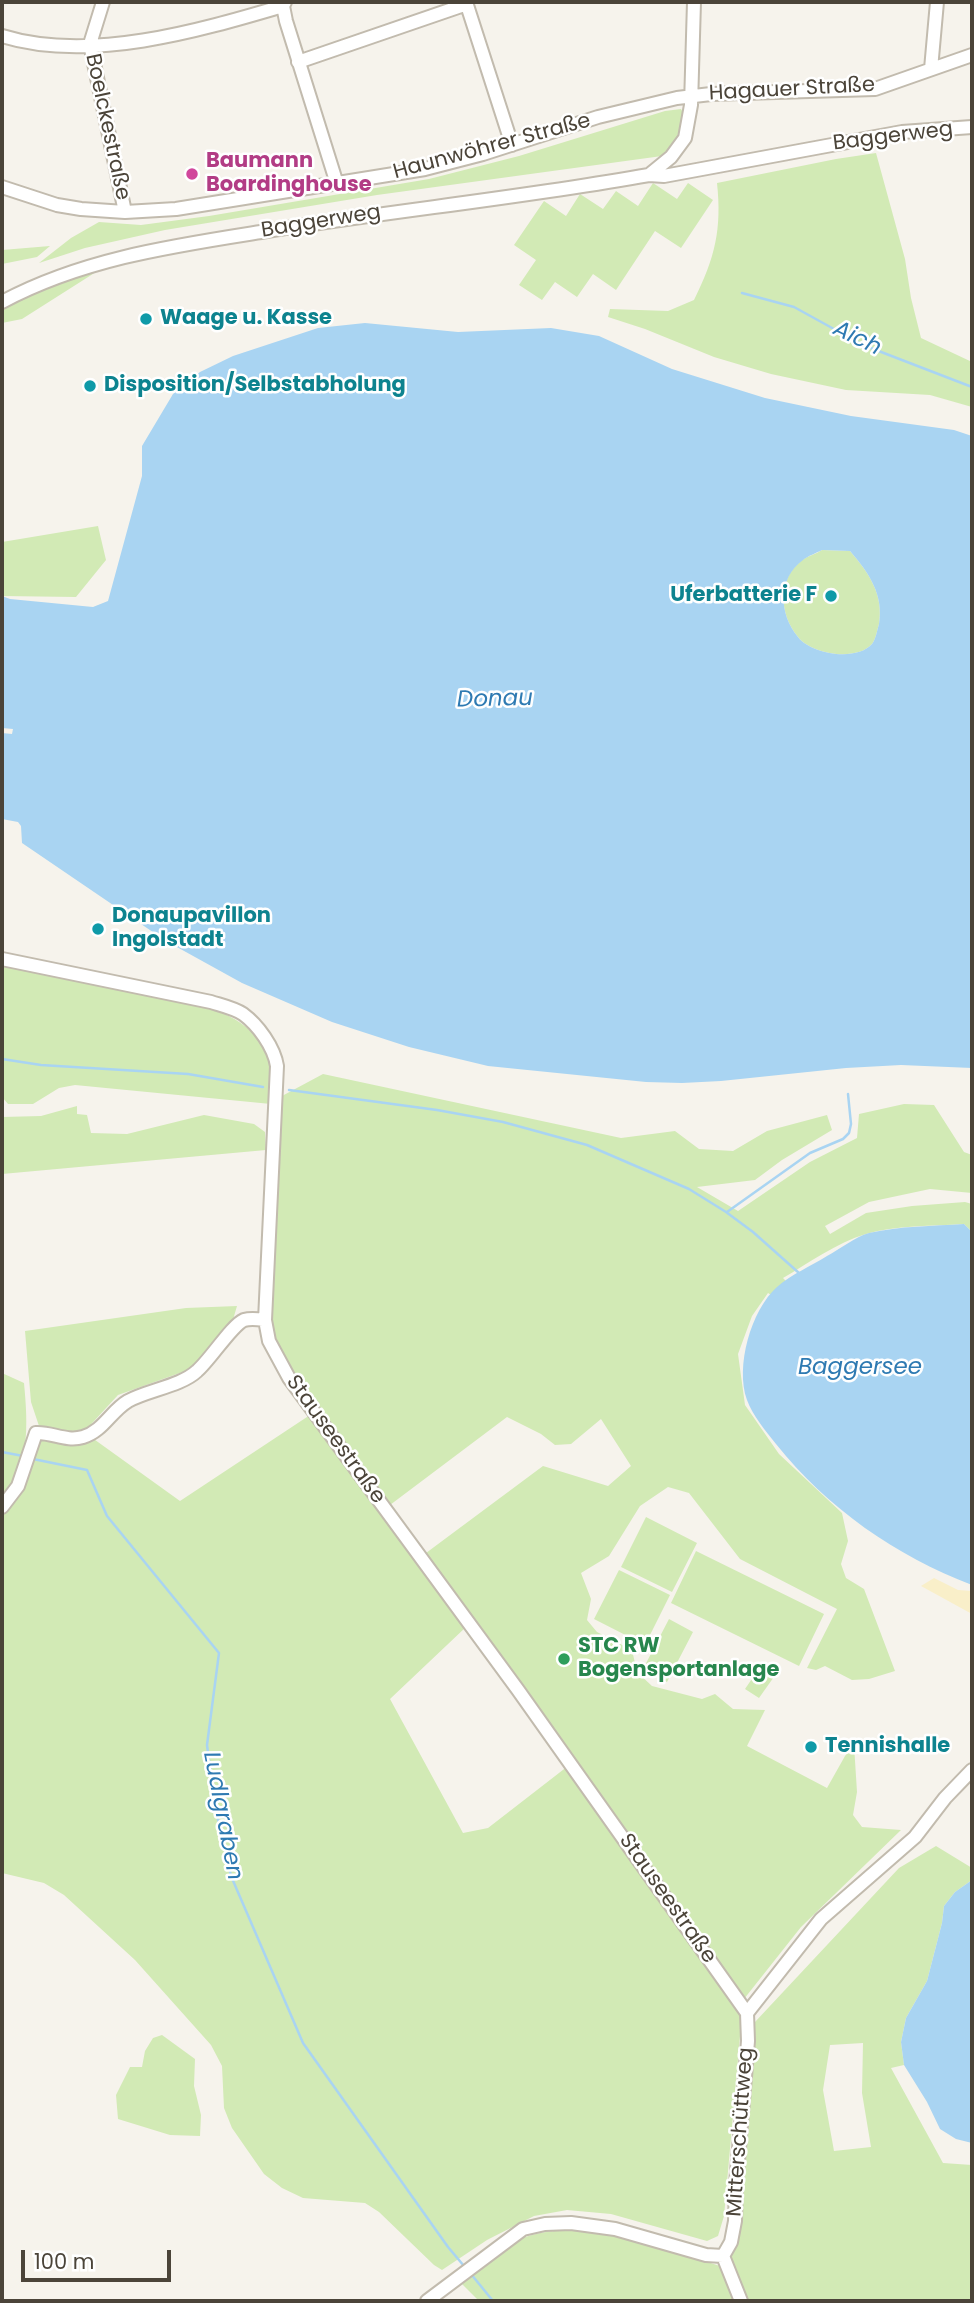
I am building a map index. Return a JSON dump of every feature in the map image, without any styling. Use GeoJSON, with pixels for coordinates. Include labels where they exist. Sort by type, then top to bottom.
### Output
{"type":"FeatureCollection","features":[{"type":"Feature","properties":{"kind":"street","name":"Boelckestraße"},"geometry":{"type":"LineString","coordinates":[[103,2],[90,44],[125,212]]}},
{"type":"Feature","properties":{"kind":"street"},"geometry":{"type":"LineString","coordinates":[[649,175],[671,157],[685,138],[691,95],[694,2]]}},
{"type":"Feature","properties":{"kind":"street"},"geometry":{"type":"LineString","coordinates":[[931,69],[937,2]]}},
{"type":"Feature","properties":{"kind":"street"},"geometry":{"type":"LineString","coordinates":[[298,62],[467,3],[512,145]]}},
{"type":"Feature","properties":{"kind":"street"},"geometry":{"type":"LineString","coordinates":[[2,36],[49,46],[132,43],[195,30],[284,4],[298,62],[337,184]]}},
{"type":"Feature","properties":{"kind":"street","name":"Hagauer Straße"},"geometry":{"type":"LineString","coordinates":[[691,95],[875,89],[972,55]]}},
{"type":"Feature","properties":{"kind":"street","name":"Haunwöhrer Straße"},"geometry":{"type":"LineString","coordinates":[[2,187],[57,205],[81,209],[125,212],[176,209],[425,169],[624,110],[691,95]]}},
{"type":"Feature","properties":{"kind":"street","name":"Baggerweg"},"geometry":{"type":"LineString","coordinates":[[2,302],[35,285],[68,274],[186,243],[649,175],[664,176],[902,132],[972,127]]}},
{"type":"Feature","properties":{"kind":"street","name":"Stauseestraße"},"geometry":{"type":"LineString","coordinates":[[2,959],[211,1002],[242,1014],[262,1034],[276,1058],[277,1066],[265,1320],[269,1341],[289,1378],[526,1701],[747,2013]]}},
{"type":"Feature","properties":{"kind":"street"},"geometry":{"type":"LineString","coordinates":[[2,1507],[18,1486],[36,1433],[48,1433],[71,1440],[85,1436],[101,1427],[128,1401],[194,1374],[214,1355],[241,1321],[253,1318],[265,1320]]}},
{"type":"Feature","properties":{"kind":"street"},"geometry":{"type":"LineString","coordinates":[[747,2013],[821,1919],[915,1837],[945,1798],[972,1770]]}},
{"type":"Feature","properties":{"kind":"street","name":"Mitterschüttweg"},"geometry":{"type":"LineString","coordinates":[[723,2256],[731,2242],[736,2221],[736,2184],[748,2041],[747,2013]]}},
{"type":"Feature","properties":{"kind":"street"},"geometry":{"type":"LineString","coordinates":[[427,2301],[523,2229],[545,2224],[571,2223],[615,2229],[706,2255],[723,2256],[741,2301]]}},
{"type":"Feature","properties":{"kind":"green space"},"geometry":{"type":"Polygon","coordinates":[[[681,109],[686,118],[680,135],[662,156],[377,195],[165,230],[85,248],[39,263],[71,238],[99,222],[141,225],[429,179],[519,156],[665,111],[681,109]]]}},
{"type":"Feature","properties":{"kind":"green space"},"geometry":{"type":"Polygon","coordinates":[[[876,153],[905,259],[921,338],[972,362],[972,407],[930,395],[846,390],[771,374],[714,357],[608,317],[610,309],[668,311],[694,300],[715,243],[717,183],[876,153]]]}},
{"type":"Feature","properties":{"kind":"green space"},"geometry":{"type":"Polygon","coordinates":[[[653,183],[677,199],[688,183],[713,200],[681,248],[655,231],[616,290],[593,274],[577,297],[555,282],[542,300],[519,285],[536,260],[514,245],[544,201],[566,216],[580,194],[603,209],[616,191],[638,206],[653,183]]]}},
{"type":"Feature","properties":{"kind":"green space"},"geometry":{"type":"Polygon","coordinates":[[[50,246],[37,257],[2,264],[2,250],[50,246]]]}},
{"type":"Feature","properties":{"kind":"green space"},"geometry":{"type":"Polygon","coordinates":[[[96,272],[22,319],[2,323],[2,309],[37,291],[96,272]]]}},
{"type":"Feature","properties":{"kind":"green space"},"geometry":{"type":"Polygon","coordinates":[[[98,526],[106,560],[76,597],[2,596],[2,542],[98,526]]]}},
{"type":"Feature","properties":{"kind":"green space"},"geometry":{"type":"Polygon","coordinates":[[[822,550],[850,551],[874,585],[879,603],[879,624],[872,644],[865,650],[834,654],[813,648],[798,637],[787,618],[784,597],[788,577],[802,560],[822,550]]]}},
{"type":"Feature","properties":{"kind":"green space"},"geometry":{"type":"Polygon","coordinates":[[[2,964],[200,1005],[224,1014],[246,1027],[263,1046],[272,1071],[271,1104],[75,1085],[59,1088],[33,1104],[8,1104],[2,1097],[2,964]]]}},
{"type":"Feature","properties":{"kind":"green space"},"geometry":{"type":"Polygon","coordinates":[[[323,1074],[621,1138],[675,1131],[699,1149],[733,1151],[767,1131],[827,1115],[832,1130],[755,1180],[697,1187],[738,1211],[810,1162],[857,1138],[859,1114],[904,1104],[934,1105],[964,1152],[972,1155],[972,1193],[930,1189],[869,1202],[825,1226],[830,1234],[866,1213],[965,1202],[972,1204],[972,1232],[964,1224],[902,1227],[866,1234],[833,1248],[783,1278],[789,1284],[777,1299],[768,1293],[752,1316],[738,1354],[745,1405],[779,1454],[842,1513],[848,1541],[841,1564],[846,1578],[864,1589],[895,1671],[869,1679],[852,1680],[825,1666],[816,1670],[807,1668],[837,1609],[740,1559],[689,1493],[668,1487],[640,1506],[609,1556],[581,1573],[591,1599],[587,1620],[597,1632],[632,1650],[637,1672],[652,1686],[702,1699],[715,1694],[733,1709],[765,1710],[747,1746],[827,1788],[854,1745],[857,1792],[853,1815],[862,1827],[901,1830],[801,1927],[744,1999],[426,1553],[543,1466],[608,1486],[631,1466],[601,1419],[571,1444],[555,1445],[541,1434],[507,1417],[390,1505],[295,1377],[276,1343],[271,1316],[282,1096],[323,1074]]]}},
{"type":"Feature","properties":{"kind":"green space"},"geometry":{"type":"Polygon","coordinates":[[[77,1106],[77,1114],[87,1115],[91,1133],[127,1134],[204,1115],[254,1124],[265,1132],[266,1150],[2,1174],[2,1117],[41,1116],[77,1106]]]}},
{"type":"Feature","properties":{"kind":"green space"},"geometry":{"type":"Polygon","coordinates":[[[237,1306],[232,1323],[191,1369],[118,1395],[84,1432],[180,1501],[310,1415],[466,1627],[390,1699],[463,1833],[488,1828],[568,1766],[742,2014],[724,2216],[718,2236],[707,2241],[611,2214],[567,2210],[534,2216],[487,2240],[442,2270],[379,2212],[365,2203],[303,2198],[282,2188],[264,2174],[232,2128],[224,2108],[222,2066],[211,2045],[135,1960],[64,1895],[44,1883],[2,1873],[2,1511],[14,1501],[28,1477],[40,1429],[31,1402],[25,1331],[186,1308],[237,1306]]]}},
{"type":"Feature","properties":{"kind":"green space"},"geometry":{"type":"Polygon","coordinates":[[[2,1373],[24,1383],[26,1430],[18,1475],[2,1502],[2,1373]]]}},
{"type":"Feature","properties":{"kind":"green space"},"geometry":{"type":"Polygon","coordinates":[[[646,1517],[697,1543],[672,1592],[621,1567],[646,1517]]]}},
{"type":"Feature","properties":{"kind":"green space"},"geometry":{"type":"Polygon","coordinates":[[[696,1551],[824,1614],[799,1666],[671,1603],[696,1551]]]}},
{"type":"Feature","properties":{"kind":"green space"},"geometry":{"type":"Polygon","coordinates":[[[619,1570],[670,1595],[645,1645],[594,1619],[619,1570]]]}},
{"type":"Feature","properties":{"kind":"green space"},"geometry":{"type":"Polygon","coordinates":[[[669,1619],[693,1632],[667,1682],[643,1669],[669,1619]]]}},
{"type":"Feature","properties":{"kind":"green space"},"geometry":{"type":"Polygon","coordinates":[[[762,1664],[776,1674],[759,1698],[745,1689],[762,1664]]]}},
{"type":"Feature","properties":{"kind":"green space"},"geometry":{"type":"Polygon","coordinates":[[[936,1846],[972,1868],[972,1880],[955,1892],[944,1906],[927,1981],[906,2018],[901,2042],[904,2065],[891,2068],[943,2163],[972,2165],[972,2301],[479,2301],[460,2282],[494,2255],[522,2238],[555,2231],[607,2234],[736,2271],[728,2258],[740,2223],[755,2022],[899,1868],[936,1846]],[[863,2043],[830,2045],[823,2090],[834,2151],[871,2147],[862,2093],[863,2043]]]}},
{"type":"Feature","properties":{"kind":"green space"},"geometry":{"type":"Polygon","coordinates":[[[162,2035],[195,2059],[194,2086],[201,2115],[200,2136],[170,2135],[118,2119],[116,2095],[130,2067],[142,2067],[145,2051],[153,2038],[162,2035]]]}},
{"type":"Feature","properties":{"kind":"sand"},"geometry":{"type":"Polygon","coordinates":[[[934,1578],[958,1590],[972,1591],[972,1614],[921,1586],[934,1578]]]}},
{"type":"Feature","properties":{"kind":"water","name":"Donau"},"geometry":{"type":"Polygon","coordinates":[[[365,323],[458,332],[551,328],[599,336],[672,369],[765,398],[851,416],[954,430],[972,436],[972,1068],[901,1065],[682,1083],[646,1082],[488,1066],[409,1047],[332,1022],[242,983],[166,941],[22,843],[21,826],[18,822],[2,819],[2,733],[12,734],[13,729],[2,728],[2,596],[93,607],[108,601],[142,476],[142,446],[173,394],[200,372],[233,356],[318,328],[365,323]],[[822,550],[807,557],[795,568],[785,587],[784,608],[798,637],[813,648],[834,654],[865,650],[872,644],[879,624],[879,603],[874,585],[850,551],[822,550]]]}},
{"type":"Feature","properties":{"kind":"water","name":"Baggersee"},"geometry":{"type":"Polygon","coordinates":[[[964,1224],[972,1232],[972,1585],[890,1545],[817,1489],[776,1444],[756,1417],[747,1400],[743,1372],[744,1356],[753,1324],[768,1297],[789,1278],[869,1233],[964,1224]]]}},
{"type":"Feature","properties":{"kind":"water"},"geometry":{"type":"Polygon","coordinates":[[[972,1880],[972,2143],[956,2139],[940,2129],[904,2065],[901,2042],[906,2018],[927,1981],[944,1906],[955,1892],[972,1880]]]}},
{"type":"Feature","properties":{"kind":"waterway","name":"Aich"},"geometry":{"type":"LineString","coordinates":[[742,293],[794,307],[863,345],[972,387]]}},
{"type":"Feature","properties":{"kind":"waterway"},"geometry":{"type":"LineString","coordinates":[[2,1059],[41,1065],[188,1074],[263,1087]]}},
{"type":"Feature","properties":{"kind":"waterway"},"geometry":{"type":"LineString","coordinates":[[289,1090],[437,1110],[503,1122],[587,1145],[689,1189],[753,1232],[799,1273]]}},
{"type":"Feature","properties":{"kind":"waterway"},"geometry":{"type":"LineString","coordinates":[[727,1212],[810,1153],[843,1139],[849,1133],[851,1124],[848,1094]]}},
{"type":"Feature","properties":{"kind":"waterway","name":"Ludlgraben"},"geometry":{"type":"LineString","coordinates":[[2,1452],[23,1456]]}},
{"type":"Feature","properties":{"kind":"waterway","name":"Ludlgraben"},"geometry":{"type":"LineString","coordinates":[[33,1459],[87,1470],[107,1516],[219,1653],[207,1745],[215,1806],[231,1876],[303,2043],[464,2266]]}},
{"type":"Feature","properties":{"kind":"waterway","name":"Ludlgraben"},"geometry":{"type":"LineString","coordinates":[[471,2274],[493,2301]]}},
{"type":"Feature","properties":{"kind":"place","name":"Baumann Boardinghouse"},"geometry":{"type":"Point","coordinates":[192,174]}},
{"type":"Feature","properties":{"kind":"place","name":"Waage u. Kasse"},"geometry":{"type":"Point","coordinates":[146,319]}},
{"type":"Feature","properties":{"kind":"place","name":"Disposition/Selbstabholung"},"geometry":{"type":"Point","coordinates":[90,386]}},
{"type":"Feature","properties":{"kind":"place","name":"Uferbatterie F"},"geometry":{"type":"Point","coordinates":[831,596]}},
{"type":"Feature","properties":{"kind":"place","name":"Donaupavillon Ingolstadt"},"geometry":{"type":"Point","coordinates":[98,929]}},
{"type":"Feature","properties":{"kind":"place","name":"STC RW Bogensportanlage"},"geometry":{"type":"Point","coordinates":[564,1659]}},
{"type":"Feature","properties":{"kind":"place","name":"Tennishalle"},"geometry":{"type":"Point","coordinates":[811,1747]}}]}
